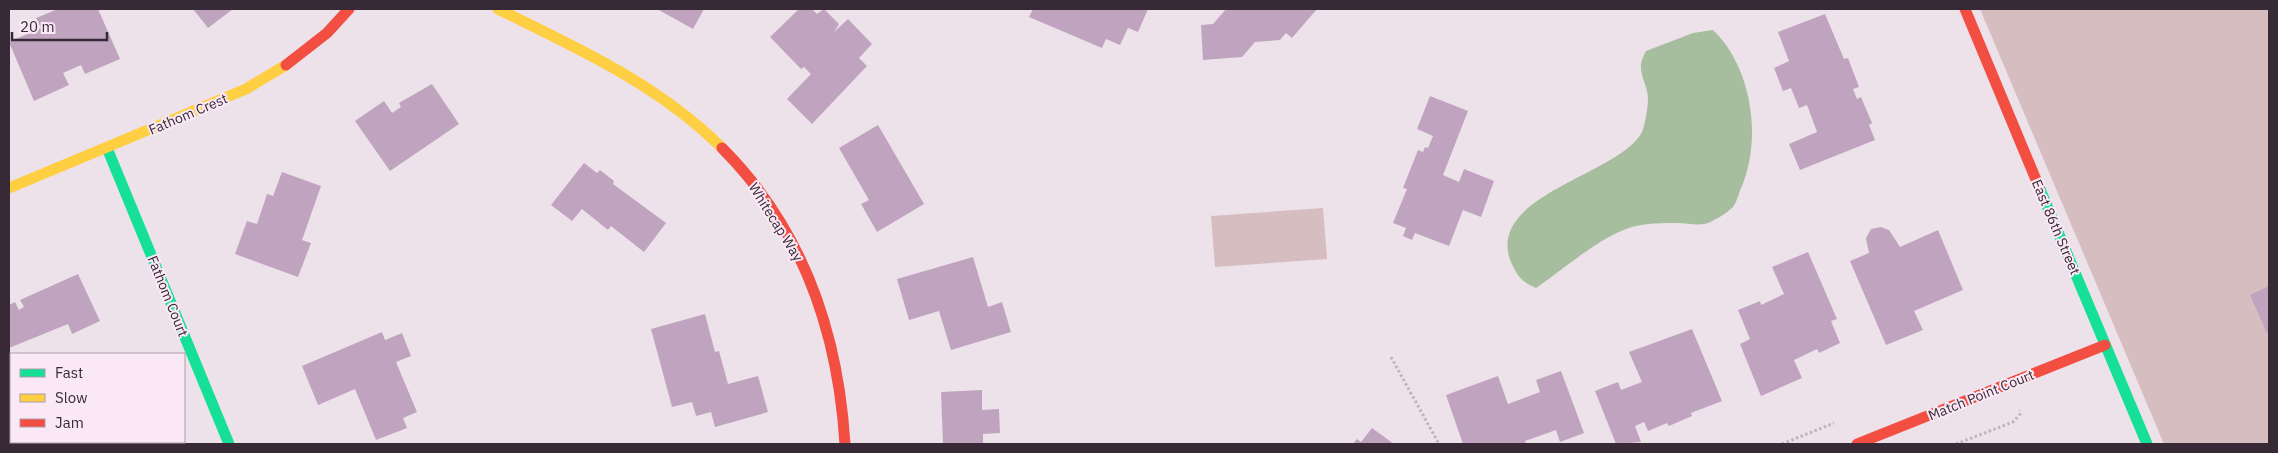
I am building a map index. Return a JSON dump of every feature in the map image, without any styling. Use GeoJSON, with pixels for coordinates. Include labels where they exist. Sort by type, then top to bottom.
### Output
{"type":"FeatureCollection","features":[{"type":"Feature","properties":{"kind":"street","name":"Fathom Crest"},"geometry":{"type":"LineString","coordinates":[[9,188],[259,82],[311,46],[349,9]]}},
{"type":"Feature","properties":{"kind":"street","name":"Whitecap Way"},"geometry":{"type":"LineString","coordinates":[[498,9],[618,69],[666,101],[702,128],[761,193],[805,268],[826,322],[845,423],[845,444]]}},
{"type":"Feature","properties":{"kind":"street","name":"East 86th Street"},"geometry":{"type":"LineString","coordinates":[[1965,9],[2147,444]]}},
{"type":"Feature","properties":{"kind":"street","name":"Fathom Court"},"geometry":{"type":"LineString","coordinates":[[107,148],[229,444]]}},
{"type":"Feature","properties":{"kind":"street","name":"Match Point Court"},"geometry":{"type":"LineString","coordinates":[[1857,444],[2105,345]]}},
{"type":"Feature","properties":{"kind":"path"},"geometry":{"type":"LineString","coordinates":[[1391,357],[1439,444]]}},
{"type":"Feature","properties":{"kind":"path"},"geometry":{"type":"LineString","coordinates":[[1956,444],[2013,422],[2020,414],[2019,404]]}},
{"type":"Feature","properties":{"kind":"shaded area"},"geometry":{"type":"Polygon","coordinates":[[[1980,9],[2269,9],[2269,444],[2164,444],[1980,9]]]}},
{"type":"Feature","properties":{"kind":"shaded area"},"geometry":{"type":"Polygon","coordinates":[[[1713,30],[1726,45],[1737,63],[1745,83],[1750,104],[1752,125],[1748,167],[1733,207],[1705,224],[1660,223],[1632,227],[1607,238],[1536,288],[1523,281],[1511,262],[1508,239],[1517,219],[1535,203],[1558,188],[1608,161],[1629,147],[1642,132],[1648,102],[1641,69],[1646,51],[1693,33],[1713,30]]]}},
{"type":"Feature","properties":{"kind":"shaded area"},"geometry":{"type":"Polygon","coordinates":[[[1323,208],[1327,259],[1215,267],[1211,216],[1323,208]]]}},
{"type":"Feature","properties":{"kind":"building"},"geometry":{"type":"Polygon","coordinates":[[[58,9],[98,9],[120,59],[85,74],[81,65],[63,73],[69,85],[34,101],[9,42],[41,28],[36,18],[58,9]]]}},
{"type":"Feature","properties":{"kind":"building"},"geometry":{"type":"Polygon","coordinates":[[[193,9],[233,9],[208,28],[193,9]]]}},
{"type":"Feature","properties":{"kind":"building"},"geometry":{"type":"Polygon","coordinates":[[[657,9],[704,9],[693,29],[657,9]]]}},
{"type":"Feature","properties":{"kind":"building"},"geometry":{"type":"Polygon","coordinates":[[[799,9],[812,9],[817,14],[824,9],[839,24],[834,32],[848,19],[872,44],[859,58],[867,66],[812,124],[787,99],[811,74],[804,67],[801,69],[770,37],[799,9]]]}},
{"type":"Feature","properties":{"kind":"building"},"geometry":{"type":"Polygon","coordinates":[[[1033,9],[1148,9],[1138,32],[1128,28],[1120,45],[1106,39],[1102,48],[1029,17],[1033,9]]]}},
{"type":"Feature","properties":{"kind":"building"},"geometry":{"type":"Polygon","coordinates":[[[1226,9],[1317,9],[1292,38],[1286,33],[1280,40],[1255,42],[1242,57],[1203,60],[1201,25],[1213,24],[1226,9]]]}},
{"type":"Feature","properties":{"kind":"building"},"geometry":{"type":"Polygon","coordinates":[[[1825,14],[1844,59],[1848,58],[1859,87],[1853,89],[1857,99],[1861,97],[1872,123],[1869,125],[1875,140],[1800,170],[1789,144],[1817,132],[1807,105],[1799,108],[1791,88],[1783,91],[1774,68],[1789,61],[1778,32],[1825,14]]]}},
{"type":"Feature","properties":{"kind":"building"},"geometry":{"type":"Polygon","coordinates":[[[432,84],[459,124],[390,171],[355,121],[384,101],[392,113],[401,107],[399,103],[432,84]]]}},
{"type":"Feature","properties":{"kind":"building"},"geometry":{"type":"Polygon","coordinates":[[[1430,96],[1468,111],[1443,175],[1459,182],[1464,169],[1494,181],[1481,217],[1463,210],[1449,246],[1415,233],[1412,240],[1403,236],[1406,228],[1393,223],[1407,189],[1403,188],[1418,150],[1423,152],[1425,147],[1428,148],[1433,136],[1417,129],[1430,96]]]}},
{"type":"Feature","properties":{"kind":"building"},"geometry":{"type":"Polygon","coordinates":[[[878,125],[924,204],[877,232],[861,204],[869,200],[839,148],[878,125]]]}},
{"type":"Feature","properties":{"kind":"building"},"geometry":{"type":"Polygon","coordinates":[[[584,163],[597,173],[600,170],[614,181],[613,184],[666,223],[644,252],[611,226],[608,230],[582,209],[572,221],[551,205],[584,163]]]}},
{"type":"Feature","properties":{"kind":"building"},"geometry":{"type":"Polygon","coordinates":[[[282,172],[321,186],[302,240],[311,243],[298,277],[235,254],[247,221],[257,224],[267,194],[273,196],[282,172]]]}},
{"type":"Feature","properties":{"kind":"building"},"geometry":{"type":"Polygon","coordinates":[[[1881,227],[1889,230],[1900,247],[1938,230],[1963,290],[1914,311],[1923,330],[1886,345],[1850,261],[1869,253],[1866,238],[1871,229],[1881,227]]]}},
{"type":"Feature","properties":{"kind":"building"},"geometry":{"type":"Polygon","coordinates":[[[1808,252],[1837,319],[1831,321],[1840,343],[1819,353],[1817,349],[1794,360],[1802,378],[1761,396],[1740,344],[1750,339],[1738,310],[1760,301],[1761,305],[1784,294],[1772,267],[1808,252]]]}},
{"type":"Feature","properties":{"kind":"building"},"geometry":{"type":"Polygon","coordinates":[[[973,257],[988,307],[1002,302],[1011,332],[951,350],[939,311],[909,320],[897,279],[973,257]]]}},
{"type":"Feature","properties":{"kind":"building"},"geometry":{"type":"Polygon","coordinates":[[[78,274],[100,321],[72,334],[68,324],[9,348],[9,305],[15,302],[19,310],[24,307],[20,300],[78,274]]]}},
{"type":"Feature","properties":{"kind":"building"},"geometry":{"type":"Polygon","coordinates":[[[2269,286],[2269,331],[2267,333],[2250,295],[2269,286]]]}},
{"type":"Feature","properties":{"kind":"building"},"geometry":{"type":"Polygon","coordinates":[[[705,314],[715,352],[719,351],[728,384],[758,376],[768,412],[715,427],[711,412],[696,416],[692,402],[672,407],[651,329],[705,314]]]}},
{"type":"Feature","properties":{"kind":"building"},"geometry":{"type":"Polygon","coordinates":[[[1692,329],[1722,401],[1691,413],[1692,416],[1669,426],[1667,423],[1648,431],[1644,422],[1635,426],[1641,442],[1616,444],[1595,391],[1618,382],[1621,390],[1642,382],[1629,352],[1692,329]]]}},
{"type":"Feature","properties":{"kind":"building"},"geometry":{"type":"Polygon","coordinates":[[[382,332],[385,340],[402,333],[411,356],[396,362],[417,412],[403,418],[407,428],[376,440],[355,389],[318,405],[302,366],[382,332]]]}},
{"type":"Feature","properties":{"kind":"building"},"geometry":{"type":"Polygon","coordinates":[[[1561,371],[1584,433],[1560,442],[1556,430],[1525,441],[1526,444],[1463,444],[1446,395],[1498,376],[1508,404],[1540,392],[1536,380],[1561,371]]]}},
{"type":"Feature","properties":{"kind":"building"},"geometry":{"type":"Polygon","coordinates":[[[982,390],[982,410],[999,409],[1000,433],[983,434],[983,444],[943,444],[941,392],[982,390]]]}},
{"type":"Feature","properties":{"kind":"building"},"geometry":{"type":"Polygon","coordinates":[[[1372,428],[1394,444],[1353,444],[1357,439],[1361,442],[1372,428]]]}},
{"type":"Feature","properties":{"kind":"traffic: fast"},"geometry":{"type":"LineString","coordinates":[[107,148],[229,444]]}},
{"type":"Feature","properties":{"kind":"traffic: fast"},"geometry":{"type":"LineString","coordinates":[[2039,187],[2147,444]]}},
{"type":"Feature","properties":{"kind":"traffic: slow"},"geometry":{"type":"LineString","coordinates":[[498,9],[587,53],[644,86],[697,125],[722,148]]}},
{"type":"Feature","properties":{"kind":"traffic: slow"},"geometry":{"type":"LineString","coordinates":[[9,188],[246,89],[286,65]]}},
{"type":"Feature","properties":{"kind":"traffic: jam"},"geometry":{"type":"LineString","coordinates":[[286,65],[327,33],[349,9]]}},
{"type":"Feature","properties":{"kind":"traffic: jam"},"geometry":{"type":"LineString","coordinates":[[1965,9],[2039,187]]}},
{"type":"Feature","properties":{"kind":"traffic: jam"},"geometry":{"type":"LineString","coordinates":[[722,148],[750,179],[774,213],[795,247],[811,284],[824,322],[834,361],[841,402],[845,444]]}},
{"type":"Feature","properties":{"kind":"traffic: jam"},"geometry":{"type":"LineString","coordinates":[[1857,444],[2105,345]]}}]}
